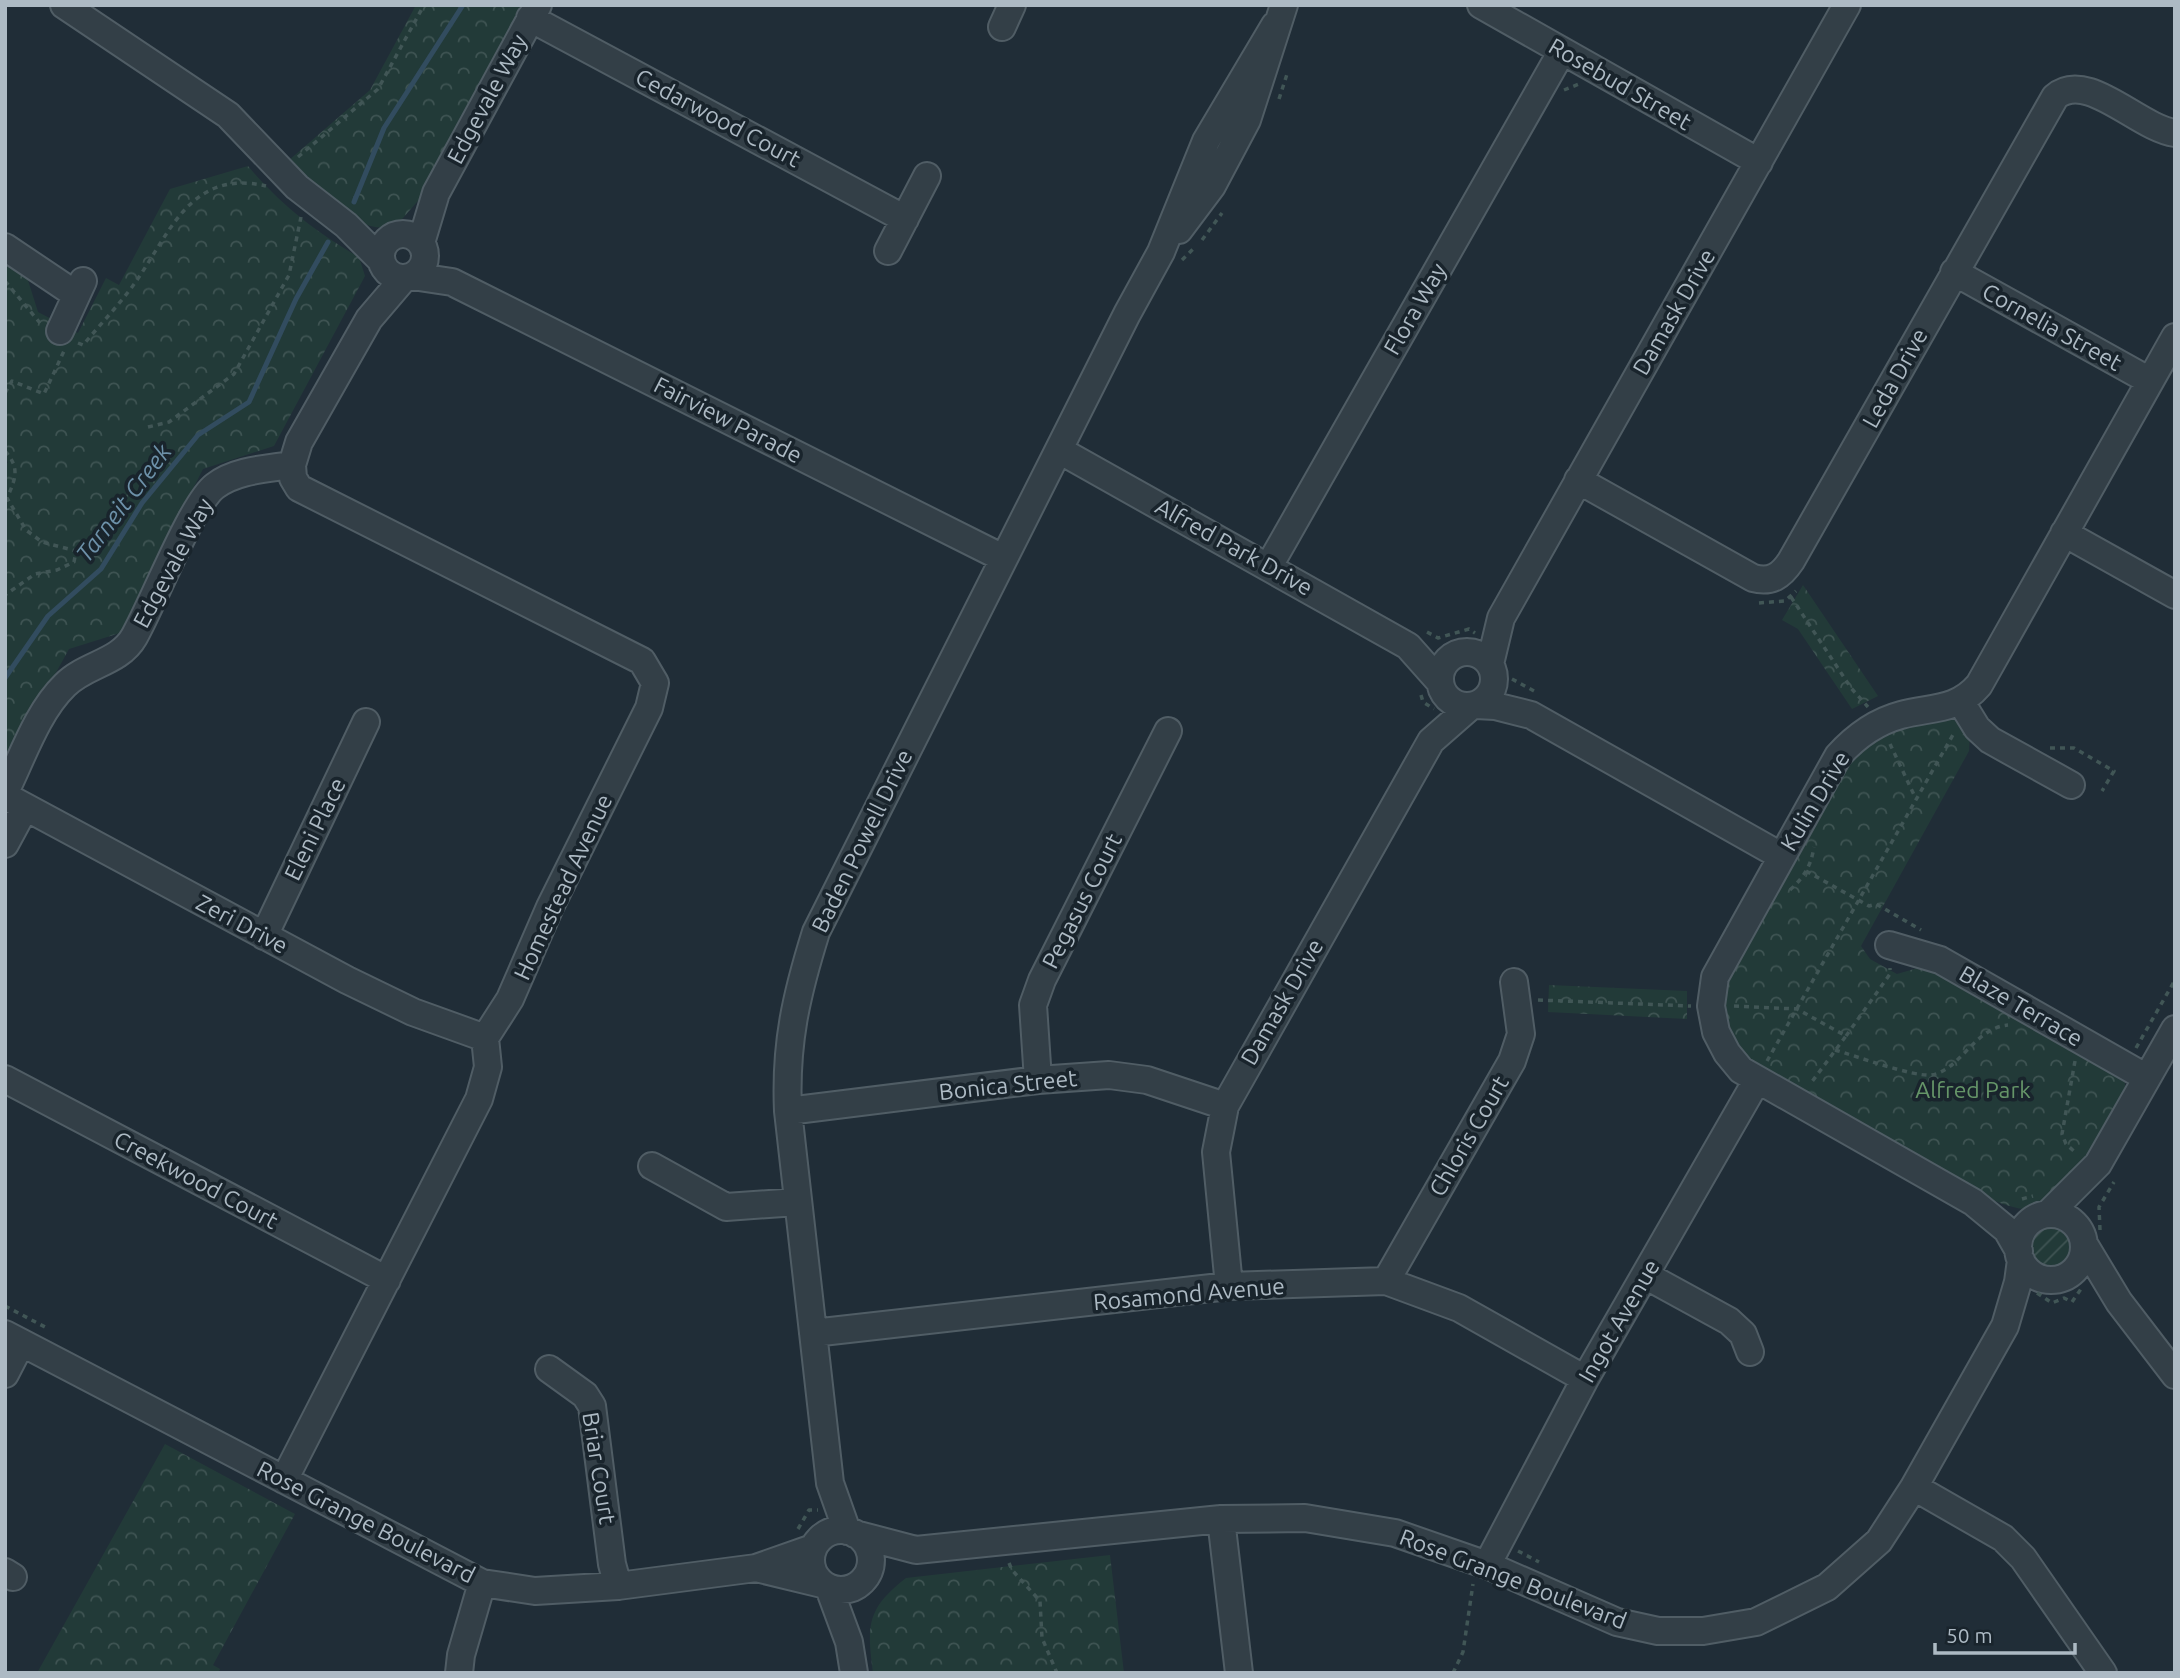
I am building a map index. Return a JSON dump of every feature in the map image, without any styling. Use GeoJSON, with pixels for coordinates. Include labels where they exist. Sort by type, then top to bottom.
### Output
{"type":"FeatureCollection","features":[{"type":"Feature","properties":{"kind":"street"},"geometry":{"type":"LineString","coordinates":[[64,5],[228,115],[310,199],[346,225],[395,270]]}},
{"type":"Feature","properties":{"kind":"street","name":"Rosebud Street"},"geometry":{"type":"LineString","coordinates":[[1481,5],[1759,162]]}},
{"type":"Feature","properties":{"kind":"street","name":"Damask Drive"},"geometry":{"type":"LineString","coordinates":[[1467,647],[1501,618],[1847,5]]}},
{"type":"Feature","properties":{"kind":"street","name":"Edgevale Way"},"geometry":{"type":"LineString","coordinates":[[409,241],[534,11]]}},
{"type":"Feature","properties":{"kind":"street","name":"Cedarwood Court"},"geometry":{"type":"LineString","coordinates":[[534,11],[905,219]]}},
{"type":"Feature","properties":{"kind":"street","name":"Baden Powell Drive"},"geometry":{"type":"LineString","coordinates":[[1168,260],[1206,141],[1279,15]]}},
{"type":"Feature","properties":{"kind":"street","name":"Baden Powell Drive"},"geometry":{"type":"LineString","coordinates":[[851,1532],[830,1483],[797,1202],[786,1062],[797,993],[816,932],[1003,558],[1059,450],[1231,154],[1260,85],[1279,15]]}},
{"type":"Feature","properties":{"kind":"street","name":"Flora Way"},"geometry":{"type":"LineString","coordinates":[[1269,566],[1562,51]]}},
{"type":"Feature","properties":{"kind":"street","name":"Leda Drive"},"geometry":{"type":"LineString","coordinates":[[1578,480],[1754,578],[1767,580],[1779,576],[1791,561],[2049,106],[2061,92],[2082,88],[2157,129],[2175,132]]}},
{"type":"Feature","properties":{"kind":"street"},"geometry":{"type":"LineString","coordinates":[[1206,141],[1231,154]]}},
{"type":"Feature","properties":{"kind":"street"},"geometry":{"type":"LineString","coordinates":[[888,251],[927,176]]}},
{"type":"Feature","properties":{"kind":"street"},"geometry":{"type":"LineString","coordinates":[[346,225],[409,241],[422,265],[395,270]]}},
{"type":"Feature","properties":{"kind":"street"},"geometry":{"type":"LineString","coordinates":[[395,270],[383,246],[409,241]]}},
{"type":"Feature","properties":{"kind":"street","name":"Fairview Parade"},"geometry":{"type":"LineString","coordinates":[[409,241],[452,282]]}},
{"type":"Feature","properties":{"kind":"street"},"geometry":{"type":"LineString","coordinates":[[5,247],[79,287],[52,328]]}},
{"type":"Feature","properties":{"kind":"street"},"geometry":{"type":"LineString","coordinates":[[292,465],[299,442],[395,270]]}},
{"type":"Feature","properties":{"kind":"street","name":"Fairview Parade"},"geometry":{"type":"LineString","coordinates":[[395,270],[452,282],[1003,558]]}},
{"type":"Feature","properties":{"kind":"street","name":"Cornelia Street"},"geometry":{"type":"LineString","coordinates":[[1954,272],[2150,381]]}},
{"type":"Feature","properties":{"kind":"street"},"geometry":{"type":"LineString","coordinates":[[2071,785],[1990,740],[1977,728],[1964,706],[1984,678],[2175,337]]}},
{"type":"Feature","properties":{"kind":"street","name":"Alfred Park Drive"},"geometry":{"type":"LineString","coordinates":[[1059,450],[1269,566],[1417,639],[1467,647]]}},
{"type":"Feature","properties":{"kind":"street","name":"Edgevale Way"},"geometry":{"type":"LineString","coordinates":[[5,844],[12,798],[45,712],[74,677],[115,657],[133,640],[198,508],[213,486],[240,473],[292,465]]}},
{"type":"Feature","properties":{"kind":"street","name":"Homestead Avenue"},"geometry":{"type":"LineString","coordinates":[[292,465],[299,488],[642,661],[655,683],[649,708],[550,907],[510,999],[485,1038]]}},
{"type":"Feature","properties":{"kind":"street"},"geometry":{"type":"LineString","coordinates":[[2064,533],[2175,595]]}},
{"type":"Feature","properties":{"kind":"street","name":"Damask Drive"},"geometry":{"type":"LineString","coordinates":[[1499,673],[1501,618]]}},
{"type":"Feature","properties":{"kind":"street","name":"Alfred Park Drive"},"geometry":{"type":"LineString","coordinates":[[1417,639],[1441,687]]}},
{"type":"Feature","properties":{"kind":"street"},"geometry":{"type":"LineString","coordinates":[[1534,704],[1495,706],[1455,703],[1441,687],[1443,665],[1467,647],[1479,654],[1534,704],[1781,856]]}},
{"type":"Feature","properties":{"kind":"street"},"geometry":{"type":"LineString","coordinates":[[1474,705],[1490,694],[1499,673]]}},
{"type":"Feature","properties":{"kind":"street","name":"Damask Drive"},"geometry":{"type":"LineString","coordinates":[[1229,1286],[1216,1152],[1225,1106],[1431,741],[1441,687]]}},
{"type":"Feature","properties":{"kind":"street","name":"Damask Drive"},"geometry":{"type":"LineString","coordinates":[[1431,741],[1474,705]]}},
{"type":"Feature","properties":{"kind":"street","name":"Kulin Drive"},"geometry":{"type":"LineString","coordinates":[[1964,706],[1870,710],[1856,737],[1838,756],[1719,966],[1705,1006],[1720,1043],[1734,1063],[1757,1080],[1973,1202],[2007,1230],[2043,1275],[2119,1302]]}},
{"type":"Feature","properties":{"kind":"street","name":"Eleni Place"},"geometry":{"type":"LineString","coordinates":[[264,936],[367,722]]}},
{"type":"Feature","properties":{"kind":"street","name":"Pegasus Court"},"geometry":{"type":"LineString","coordinates":[[1038,1080],[1033,1006],[1042,980],[1168,731]]}},
{"type":"Feature","properties":{"kind":"street","name":"Zeri Drive"},"geometry":{"type":"LineString","coordinates":[[12,798],[264,936],[413,1012],[485,1038]]}},
{"type":"Feature","properties":{"kind":"street","name":"Blaze Terrace"},"geometry":{"type":"LineString","coordinates":[[1889,945],[1940,960],[2136,1072]]}},
{"type":"Feature","properties":{"kind":"street","name":"Chloris Court"},"geometry":{"type":"LineString","coordinates":[[1386,1281],[1512,1060],[1521,1034],[1516,990]]}},
{"type":"Feature","properties":{"kind":"street"},"geometry":{"type":"LineString","coordinates":[[2094,1158],[2038,1206],[2023,1229],[2043,1275],[2080,1263],[2089,1240],[2084,1210],[2094,1158],[2136,1072],[2175,1029]]}},
{"type":"Feature","properties":{"kind":"street"},"geometry":{"type":"LineString","coordinates":[[284,1480],[479,1099],[488,1067],[485,1038]]}},
{"type":"Feature","properties":{"kind":"street","name":"Bonica Street"},"geometry":{"type":"LineString","coordinates":[[788,1111],[1038,1080],[1110,1075],[1147,1080],[1225,1106]]}},
{"type":"Feature","properties":{"kind":"street","name":"Creekwood Court"},"geometry":{"type":"LineString","coordinates":[[5,1079],[387,1280]]}},
{"type":"Feature","properties":{"kind":"street","name":"Ingot Avenue"},"geometry":{"type":"LineString","coordinates":[[1491,1554],[1585,1379],[1757,1080]]}},
{"type":"Feature","properties":{"kind":"street"},"geometry":{"type":"LineString","coordinates":[[652,1166],[726,1207],[797,1202]]}},
{"type":"Feature","properties":{"kind":"street","name":"Kulin Drive"},"geometry":{"type":"LineString","coordinates":[[1973,1202],[2015,1214],[2038,1206],[2070,1219],[2089,1240],[2119,1302],[2175,1375]]}},
{"type":"Feature","properties":{"kind":"street"},"geometry":{"type":"LineString","coordinates":[[1645,1275],[1729,1321],[1743,1334],[1750,1352]]}},
{"type":"Feature","properties":{"kind":"street","name":"Rose Grange Boulevard"},"geometry":{"type":"LineString","coordinates":[[867,1574],[916,1550],[1221,1519],[1305,1518],[1395,1533],[1491,1554],[1582,1609],[1631,1625],[1658,1631],[1703,1631],[1756,1622],[1827,1587],[1879,1541],[1914,1488],[2006,1326],[2043,1275]]}},
{"type":"Feature","properties":{"kind":"street","name":"Rosamond Avenue"},"geometry":{"type":"LineString","coordinates":[[813,1334],[1229,1286],[1386,1281],[1459,1308],[1585,1379]]}},
{"type":"Feature","properties":{"kind":"street"},"geometry":{"type":"LineString","coordinates":[[5,1374],[13,1338]]}},
{"type":"Feature","properties":{"kind":"street","name":"Rose Grange Boulevard"},"geometry":{"type":"LineString","coordinates":[[13,1338],[482,1583],[535,1591],[618,1586],[756,1568],[809,1541]]}},
{"type":"Feature","properties":{"kind":"street","name":"Briar Court"},"geometry":{"type":"LineString","coordinates":[[549,1369],[585,1395],[592,1406],[612,1564],[618,1586]]}},
{"type":"Feature","properties":{"kind":"street","name":"Baden Powell Drive"},"geometry":{"type":"LineString","coordinates":[[809,1541],[824,1511],[830,1483]]}},
{"type":"Feature","properties":{"kind":"street"},"geometry":{"type":"LineString","coordinates":[[1914,1488],[2003,1538],[2023,1558],[2103,1673]]}},
{"type":"Feature","properties":{"kind":"street"},"geometry":{"type":"LineString","coordinates":[[1221,1519],[1239,1673]]}},
{"type":"Feature","properties":{"kind":"street"},"geometry":{"type":"LineString","coordinates":[[849,1642],[867,1574],[869,1551],[851,1532],[833,1531],[809,1541],[811,1563],[826,1586],[849,1642],[854,1673]]}},
{"type":"Feature","properties":{"kind":"street","name":"Rose Grange Boulevard"},"geometry":{"type":"LineString","coordinates":[[851,1532],[916,1550]]}},
{"type":"Feature","properties":{"kind":"street","name":"Rose Grange Boulevard"},"geometry":{"type":"LineString","coordinates":[[756,1568],[826,1586]]}},
{"type":"Feature","properties":{"kind":"street"},"geometry":{"type":"LineString","coordinates":[[826,1586],[854,1587],[867,1574]]}},
{"type":"Feature","properties":{"kind":"street"},"geometry":{"type":"LineString","coordinates":[[459,1673],[461,1655],[482,1583]]}},
{"type":"Feature","properties":{"kind":"path"},"geometry":{"type":"LineString","coordinates":[[5,393],[12,381],[44,394],[70,340],[83,345],[132,288],[183,210],[203,192],[228,184],[269,187],[283,171],[378,89],[424,5]]}},
{"type":"Feature","properties":{"kind":"path"},"geometry":{"type":"LineString","coordinates":[[1275,108],[1286,85],[1290,57]]}},
{"type":"Feature","properties":{"kind":"path"},"geometry":{"type":"LineString","coordinates":[[1562,90],[1578,86],[1587,66]]}},
{"type":"Feature","properties":{"kind":"path"},"geometry":{"type":"LineString","coordinates":[[148,427],[169,422],[233,374],[289,275],[301,216],[310,199]]}},
{"type":"Feature","properties":{"kind":"path"},"geometry":{"type":"LineString","coordinates":[[1168,260],[1216,224],[1222,212]]}},
{"type":"Feature","properties":{"kind":"path"},"geometry":{"type":"LineString","coordinates":[[5,281],[29,313],[52,328]]}},
{"type":"Feature","properties":{"kind":"path"},"geometry":{"type":"LineString","coordinates":[[5,451],[16,465],[17,476],[7,498],[18,520],[42,542],[76,551],[74,562],[69,566],[35,574],[5,595]]}},
{"type":"Feature","properties":{"kind":"path"},"geometry":{"type":"LineString","coordinates":[[1791,597],[1851,688],[1870,710],[1916,799]]}},
{"type":"Feature","properties":{"kind":"path"},"geometry":{"type":"LineString","coordinates":[[1417,639],[1438,638],[1469,629],[1467,647]]}},
{"type":"Feature","properties":{"kind":"path"},"geometry":{"type":"LineString","coordinates":[[1499,673],[1534,704]]}},
{"type":"Feature","properties":{"kind":"path"},"geometry":{"type":"LineString","coordinates":[[1757,1080],[1916,799],[1964,706]]}},
{"type":"Feature","properties":{"kind":"path"},"geometry":{"type":"LineString","coordinates":[[2040,748],[2074,748],[2114,771],[2102,791]]}},
{"type":"Feature","properties":{"kind":"path"},"geometry":{"type":"LineString","coordinates":[[1807,871],[1869,906],[1876,904],[1883,908]]}},
{"type":"Feature","properties":{"kind":"path"},"geometry":{"type":"LineString","coordinates":[[1807,1088],[1890,974],[1889,945]]}},
{"type":"Feature","properties":{"kind":"path"},"geometry":{"type":"LineString","coordinates":[[2136,1072],[2175,980]]}},
{"type":"Feature","properties":{"kind":"path"},"geometry":{"type":"LineString","coordinates":[[1516,990],[1705,1006],[1797,1009],[1846,1036]]}},
{"type":"Feature","properties":{"kind":"path"},"geometry":{"type":"LineString","coordinates":[[1835,1051],[1928,1075],[1944,1070],[1987,1031],[2017,1025]]}},
{"type":"Feature","properties":{"kind":"path"},"geometry":{"type":"LineString","coordinates":[[2069,1053],[2084,1061]]}},
{"type":"Feature","properties":{"kind":"path"},"geometry":{"type":"LineString","coordinates":[[2075,1058],[2071,1097],[2062,1134],[2066,1144],[2094,1158]]}},
{"type":"Feature","properties":{"kind":"path"},"geometry":{"type":"LineString","coordinates":[[2070,1166],[2094,1158]]}},
{"type":"Feature","properties":{"kind":"path"},"geometry":{"type":"LineString","coordinates":[[2089,1240],[2099,1207],[2094,1158]]}},
{"type":"Feature","properties":{"kind":"path"},"geometry":{"type":"LineString","coordinates":[[2043,1275],[2071,1302],[2064,1298],[2052,1303],[2043,1275]]}},
{"type":"Feature","properties":{"kind":"path"},"geometry":{"type":"LineString","coordinates":[[5,1306],[47,1328]]}},
{"type":"Feature","properties":{"kind":"path"},"geometry":{"type":"LineString","coordinates":[[809,1541],[809,1510],[824,1511]]}},
{"type":"Feature","properties":{"kind":"path"},"geometry":{"type":"LineString","coordinates":[[1002,1542],[1012,1570],[1040,1601],[1042,1638],[1057,1673]]}},
{"type":"Feature","properties":{"kind":"path"},"geometry":{"type":"LineString","coordinates":[[1491,1554],[1550,1567]]}},
{"type":"Feature","properties":{"kind":"path"},"geometry":{"type":"LineString","coordinates":[[1453,1673],[1463,1652],[1473,1584],[1464,1580]]}},
{"type":"Feature","properties":{"kind":"green space"},"geometry":{"type":"Polygon","coordinates":[[[416,5],[527,5],[424,194],[396,226],[380,228],[350,217],[336,207],[288,161],[370,90],[416,5]]]}},
{"type":"Feature","properties":{"kind":"green space"},"geometry":{"type":"Polygon","coordinates":[[[248,166],[300,217],[359,257],[365,276],[274,446],[203,469],[120,633],[69,649],[5,765],[5,467],[8,462],[5,460],[5,262],[26,274],[38,312],[78,333],[106,278],[119,285],[170,189],[248,166]]]}},
{"type":"Feature","properties":{"kind":"green space"},"geometry":{"type":"Polygon","coordinates":[[[1803,585],[1878,696],[1852,709],[1798,629],[1782,620],[1803,585]]]}},
{"type":"Feature","properties":{"kind":"green space","name":"Alfred Park"},"geometry":{"type":"Polygon","coordinates":[[[1946,717],[1958,720],[1970,732],[1969,751],[1861,946],[1870,959],[1897,974],[1928,965],[2124,1078],[2124,1097],[2120,1107],[2081,1171],[2067,1188],[2049,1202],[2030,1209],[2009,1206],[1938,1175],[1755,1071],[1732,1046],[1720,993],[1812,817],[1821,814],[1835,789],[1834,779],[1840,769],[1881,732],[1946,717]]]}},
{"type":"Feature","properties":{"kind":"green space"},"geometry":{"type":"Polygon","coordinates":[[[1549,985],[1687,991],[1687,1019],[1548,1012],[1549,985]]]}},
{"type":"Feature","properties":{"kind":"green space"},"geometry":{"type":"Polygon","coordinates":[[[2051,1228],[2065,1233],[2070,1247],[2065,1261],[2051,1266],[2037,1261],[2032,1247],[2037,1233],[2051,1228]]]}},
{"type":"Feature","properties":{"kind":"green space"},"geometry":{"type":"Polygon","coordinates":[[[165,1444],[295,1514],[213,1665],[220,1669],[218,1673],[37,1673],[165,1444]]]}},
{"type":"Feature","properties":{"kind":"green space"},"geometry":{"type":"Polygon","coordinates":[[[1110,1555],[1124,1673],[873,1673],[870,1643],[872,1620],[883,1599],[906,1578],[1110,1555]]]}},
{"type":"Feature","properties":{"kind":"waterway","name":"Tarneit Creek"},"geometry":{"type":"LineString","coordinates":[[354,202],[384,128],[463,5]]}},
{"type":"Feature","properties":{"kind":"waterway","name":"Tarneit Creek"},"geometry":{"type":"LineString","coordinates":[[5,678],[48,616],[101,569],[142,503],[198,435],[249,402],[296,299],[328,242]]}}]}
